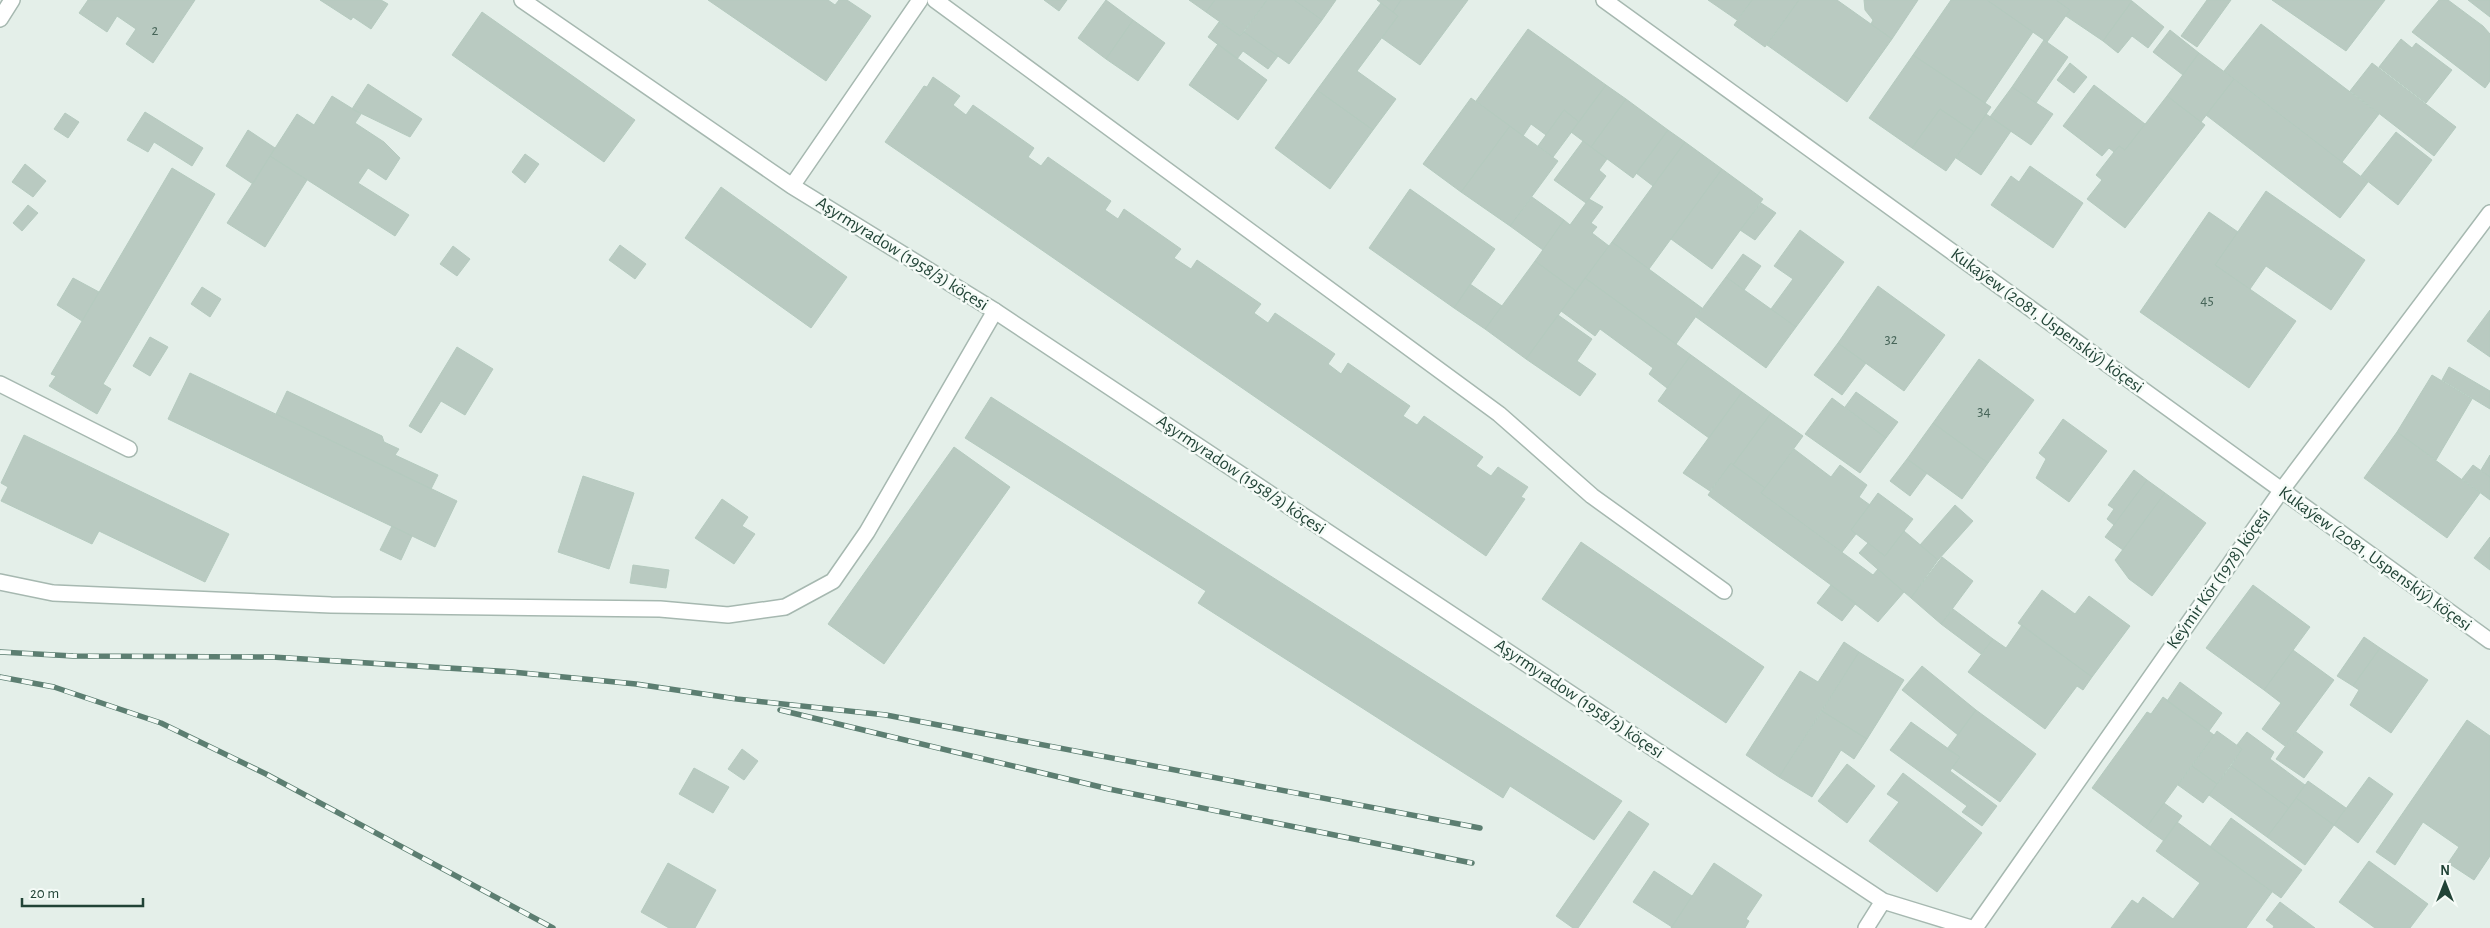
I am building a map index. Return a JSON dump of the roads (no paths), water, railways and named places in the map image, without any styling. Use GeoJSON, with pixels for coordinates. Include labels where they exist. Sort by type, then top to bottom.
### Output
{"type":"FeatureCollection","features":[{"type":"Feature","properties":{"kind":"street"},"geometry":{"type":"LineString","coordinates":[[0,19],[12,0]]}},
{"type":"Feature","properties":{"kind":"street","name":"Aşyrmyradow (1958/3) köçesi"},"geometry":{"type":"LineString","coordinates":[[522,0],[792,186],[995,311],[1883,901],[1971,928]]}},
{"type":"Feature","properties":{"kind":"street"},"geometry":{"type":"LineString","coordinates":[[792,186],[920,0]]}},
{"type":"Feature","properties":{"kind":"street"},"geometry":{"type":"LineString","coordinates":[[936,0],[1498,414],[1592,496],[1724,591]]}},
{"type":"Feature","properties":{"kind":"street","name":"Kukaýew (2081, Uspenskiý) köçesi"},"geometry":{"type":"LineString","coordinates":[[1604,0],[2490,642]]}},
{"type":"Feature","properties":{"kind":"street","name":"Keýmir Kör (1978) köçesi"},"geometry":{"type":"LineString","coordinates":[[1975,928],[2281,491],[2490,213]]}},
{"type":"Feature","properties":{"kind":"street"},"geometry":{"type":"LineString","coordinates":[[0,582],[52,593],[331,605],[660,609],[728,615],[785,607],[833,581],[867,532],[995,311]]}},
{"type":"Feature","properties":{"kind":"street"},"geometry":{"type":"LineString","coordinates":[[0,384],[129,448]]}},
{"type":"Feature","properties":{"kind":"street"},"geometry":{"type":"LineString","coordinates":[[1866,928],[1883,901]]}},
{"type":"Feature","properties":{"kind":"railway"},"geometry":{"type":"LineString","coordinates":[[0,652],[73,656],[272,657],[512,672],[636,684],[737,699],[886,715],[1480,828]]}},
{"type":"Feature","properties":{"kind":"railway"},"geometry":{"type":"LineString","coordinates":[[0,677],[54,687],[161,723],[266,774],[553,928]]}},
{"type":"Feature","properties":{"kind":"railway"},"geometry":{"type":"LineString","coordinates":[[780,710],[1109,789],[1472,863]]}}]}
